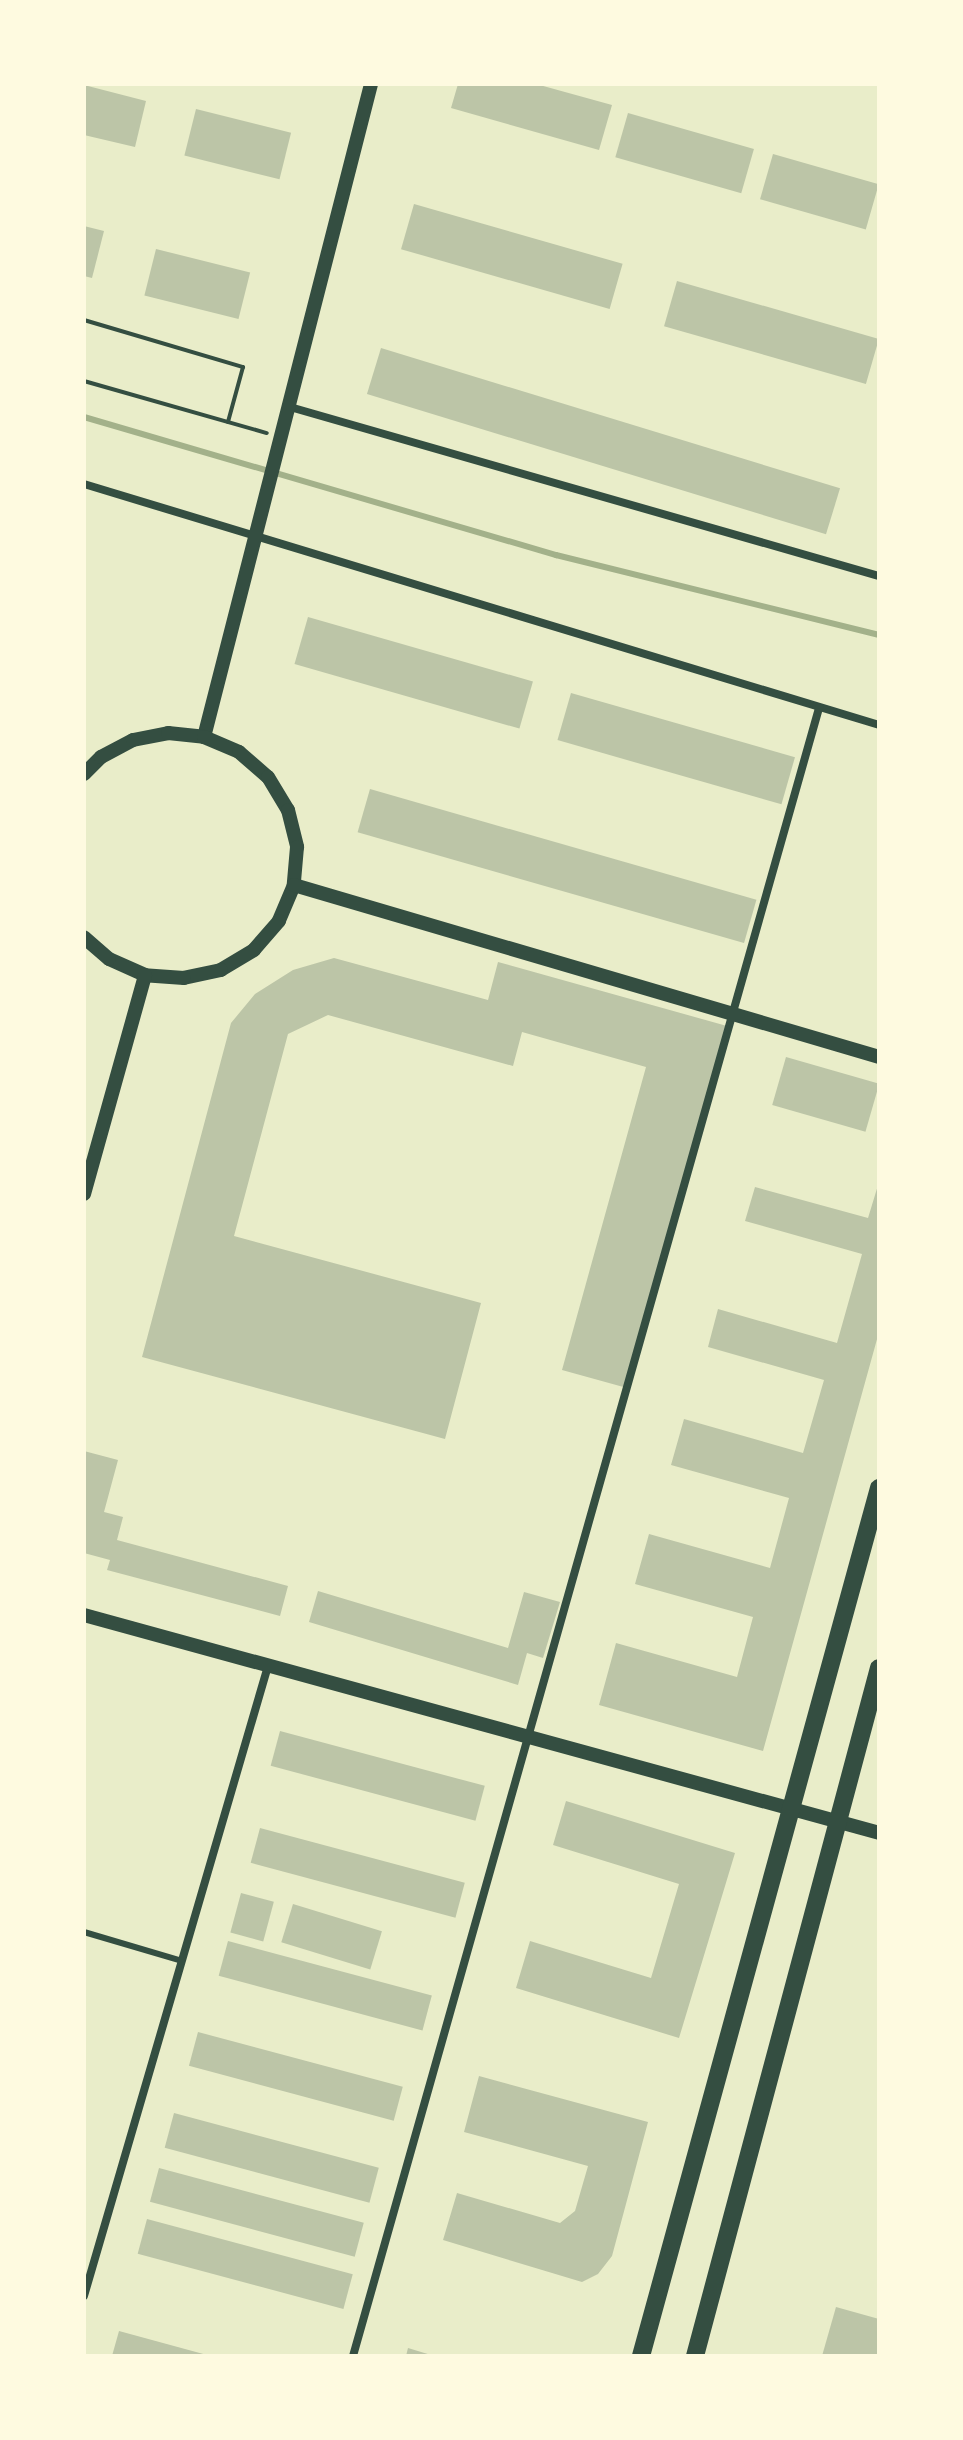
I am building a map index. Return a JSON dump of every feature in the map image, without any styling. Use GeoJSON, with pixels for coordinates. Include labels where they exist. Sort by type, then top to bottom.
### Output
{"type":"FeatureCollection","features":[{"type":"Feature","properties":{"kind":"main road"},"geometry":{"type":"LineString","coordinates":[[641,2356],[879,1488]]}},
{"type":"Feature","properties":{"kind":"main road"},"geometry":{"type":"LineString","coordinates":[[695,2356],[879,1668]]}},
{"type":"Feature","properties":{"kind":"street"},"geometry":{"type":"LineString","coordinates":[[204,737],[371,84]]}},
{"type":"Feature","properties":{"kind":"street"},"geometry":{"type":"LineString","coordinates":[[290,407],[879,576]]}},
{"type":"Feature","properties":{"kind":"street"},"geometry":{"type":"LineString","coordinates":[[84,484],[879,725]]}},
{"type":"Feature","properties":{"kind":"street"},"geometry":{"type":"LineString","coordinates":[[353,2356],[735,1014],[819,708]]}},
{"type":"Feature","properties":{"kind":"street"},"geometry":{"type":"LineString","coordinates":[[84,774],[101,757],[133,740],[168,733],[204,737],[239,752],[268,777],[288,810],[297,847],[294,885],[279,921],[243,956],[221,970],[184,978],[145,975],[109,959],[84,937]]}},
{"type":"Feature","properties":{"kind":"street"},"geometry":{"type":"LineString","coordinates":[[294,885],[879,1057]]}},
{"type":"Feature","properties":{"kind":"street"},"geometry":{"type":"LineString","coordinates":[[84,1194],[145,975]]}},
{"type":"Feature","properties":{"kind":"street"},"geometry":{"type":"LineString","coordinates":[[84,1615],[879,1833]]}},
{"type":"Feature","properties":{"kind":"street"},"geometry":{"type":"LineString","coordinates":[[84,2296],[268,1666]]}},
{"type":"Feature","properties":{"kind":"lane"},"geometry":{"type":"LineString","coordinates":[[84,1932],[182,1961]]}},
{"type":"Feature","properties":{"kind":"path"},"geometry":{"type":"LineString","coordinates":[[84,320],[243,367],[228,422]]}},
{"type":"Feature","properties":{"kind":"path"},"geometry":{"type":"LineString","coordinates":[[84,381],[282,437]]}},
{"type":"Feature","properties":{"kind":"building"},"geometry":{"type":"Polygon","coordinates":[[[458,84],[536,84],[612,105],[599,150],[451,108],[458,84]]]}},
{"type":"Feature","properties":{"kind":"building"},"geometry":{"type":"Polygon","coordinates":[[[84,85],[146,101],[135,147],[84,135],[84,85]]]}},
{"type":"Feature","properties":{"kind":"building"},"geometry":{"type":"Polygon","coordinates":[[[196,109],[291,133],[279,179],[184,156],[196,109]]]}},
{"type":"Feature","properties":{"kind":"building"},"geometry":{"type":"Polygon","coordinates":[[[628,113],[754,149],[741,193],[615,157],[628,113]]]}},
{"type":"Feature","properties":{"kind":"building"},"geometry":{"type":"Polygon","coordinates":[[[773,154],[879,184],[866,229],[760,199],[773,154]]]}},
{"type":"Feature","properties":{"kind":"building"},"geometry":{"type":"Polygon","coordinates":[[[414,204],[623,264],[610,309],[401,249],[414,204]]]}},
{"type":"Feature","properties":{"kind":"building"},"geometry":{"type":"Polygon","coordinates":[[[84,226],[104,231],[92,278],[84,276],[84,226]]]}},
{"type":"Feature","properties":{"kind":"building"},"geometry":{"type":"Polygon","coordinates":[[[156,249],[250,272],[239,319],[144,296],[156,249]]]}},
{"type":"Feature","properties":{"kind":"building"},"geometry":{"type":"Polygon","coordinates":[[[677,281],[879,339],[866,384],[664,326],[677,281]]]}},
{"type":"Feature","properties":{"kind":"building"},"geometry":{"type":"Polygon","coordinates":[[[381,348],[840,488],[826,534],[367,394],[381,348]]]}},
{"type":"Feature","properties":{"kind":"building"},"geometry":{"type":"Polygon","coordinates":[[[308,617],[533,681],[519,729],[294,664],[308,617]]]}},
{"type":"Feature","properties":{"kind":"building"},"geometry":{"type":"Polygon","coordinates":[[[571,693],[795,757],[781,804],[557,740],[571,693]]]}},
{"type":"Feature","properties":{"kind":"building"},"geometry":{"type":"Polygon","coordinates":[[[370,789],[756,900],[744,943],[358,832],[370,789]]]}},
{"type":"Feature","properties":{"kind":"building"},"geometry":{"type":"Polygon","coordinates":[[[334,958],[488,1000],[498,962],[727,1026],[627,1388],[562,1370],[646,1067],[522,1032],[513,1066],[328,1015],[288,1034],[234,1236],[481,1303],[445,1439],[142,1357],[231,1023],[255,994],[293,970],[334,958]]]}},
{"type":"Feature","properties":{"kind":"building"},"geometry":{"type":"Polygon","coordinates":[[[786,1057],[879,1084],[865,1132],[772,1105],[786,1057]]]}},
{"type":"Feature","properties":{"kind":"building"},"geometry":{"type":"Polygon","coordinates":[[[879,1182],[879,1332],[763,1751],[599,1705],[616,1643],[737,1677],[753,1617],[635,1584],[649,1534],[770,1568],[789,1498],[671,1465],[684,1419],[803,1453],[824,1380],[708,1347],[718,1309],[837,1343],[862,1254],[745,1221],[755,1187],[868,1218],[879,1182]]]}},
{"type":"Feature","properties":{"kind":"building"},"geometry":{"type":"Polygon","coordinates":[[[84,1451],[118,1460],[104,1512],[123,1517],[117,1540],[288,1586],[280,1616],[107,1570],[110,1560],[84,1553],[84,1451]]]}},
{"type":"Feature","properties":{"kind":"building"},"geometry":{"type":"Polygon","coordinates":[[[318,1591],[508,1648],[524,1592],[560,1602],[543,1658],[527,1653],[518,1685],[309,1622],[318,1591]]]}},
{"type":"Feature","properties":{"kind":"building"},"geometry":{"type":"Polygon","coordinates":[[[280,1731],[485,1786],[475,1821],[271,1766],[280,1731]]]}},
{"type":"Feature","properties":{"kind":"building"},"geometry":{"type":"Polygon","coordinates":[[[566,1801],[735,1853],[679,2038],[516,1988],[530,1941],[651,1978],[679,1884],[553,1845],[566,1801]]]}},
{"type":"Feature","properties":{"kind":"building"},"geometry":{"type":"Polygon","coordinates":[[[260,1828],[465,1883],[455,1918],[251,1863],[260,1828]]]}},
{"type":"Feature","properties":{"kind":"building"},"geometry":{"type":"Polygon","coordinates":[[[241,1893],[274,1902],[263,1941],[230,1933],[241,1893]]]}},
{"type":"Feature","properties":{"kind":"building"},"geometry":{"type":"Polygon","coordinates":[[[293,1904],[382,1931],[370,1969],[281,1942],[293,1904]]]}},
{"type":"Feature","properties":{"kind":"building"},"geometry":{"type":"Polygon","coordinates":[[[228,1941],[432,1996],[422,2030],[219,1976],[228,1941]]]}},
{"type":"Feature","properties":{"kind":"building"},"geometry":{"type":"Polygon","coordinates":[[[198,2032],[403,2087],[394,2121],[189,2066],[198,2032]]]}},
{"type":"Feature","properties":{"kind":"building"},"geometry":{"type":"Polygon","coordinates":[[[479,2076],[648,2122],[612,2256],[598,2274],[582,2282],[443,2240],[457,2193],[560,2223],[575,2211],[588,2166],[464,2132],[479,2076]]]}},
{"type":"Feature","properties":{"kind":"building"},"geometry":{"type":"Polygon","coordinates":[[[174,2113],[379,2168],[369,2203],[165,2148],[174,2113]]]}},
{"type":"Feature","properties":{"kind":"building"},"geometry":{"type":"Polygon","coordinates":[[[159,2168],[364,2223],[355,2257],[150,2202],[159,2168]]]}},
{"type":"Feature","properties":{"kind":"building"},"geometry":{"type":"Polygon","coordinates":[[[147,2219],[353,2274],[343,2309],[138,2254],[147,2219]]]}},
{"type":"Feature","properties":{"kind":"building"},"geometry":{"type":"Polygon","coordinates":[[[836,2307],[879,2319],[879,2356],[822,2356],[836,2307]]]}},
{"type":"Feature","properties":{"kind":"building"},"geometry":{"type":"Polygon","coordinates":[[[119,2331],[207,2355],[207,2356],[112,2356],[119,2331]]]}},
{"type":"Feature","properties":{"kind":"building"},"geometry":{"type":"Polygon","coordinates":[[[408,2348],[431,2355],[431,2356],[406,2356],[408,2348]]]}},
{"type":"Feature","properties":{"kind":"waterway"},"geometry":{"type":"LineString","coordinates":[[84,417],[556,555],[879,635]]}}]}
